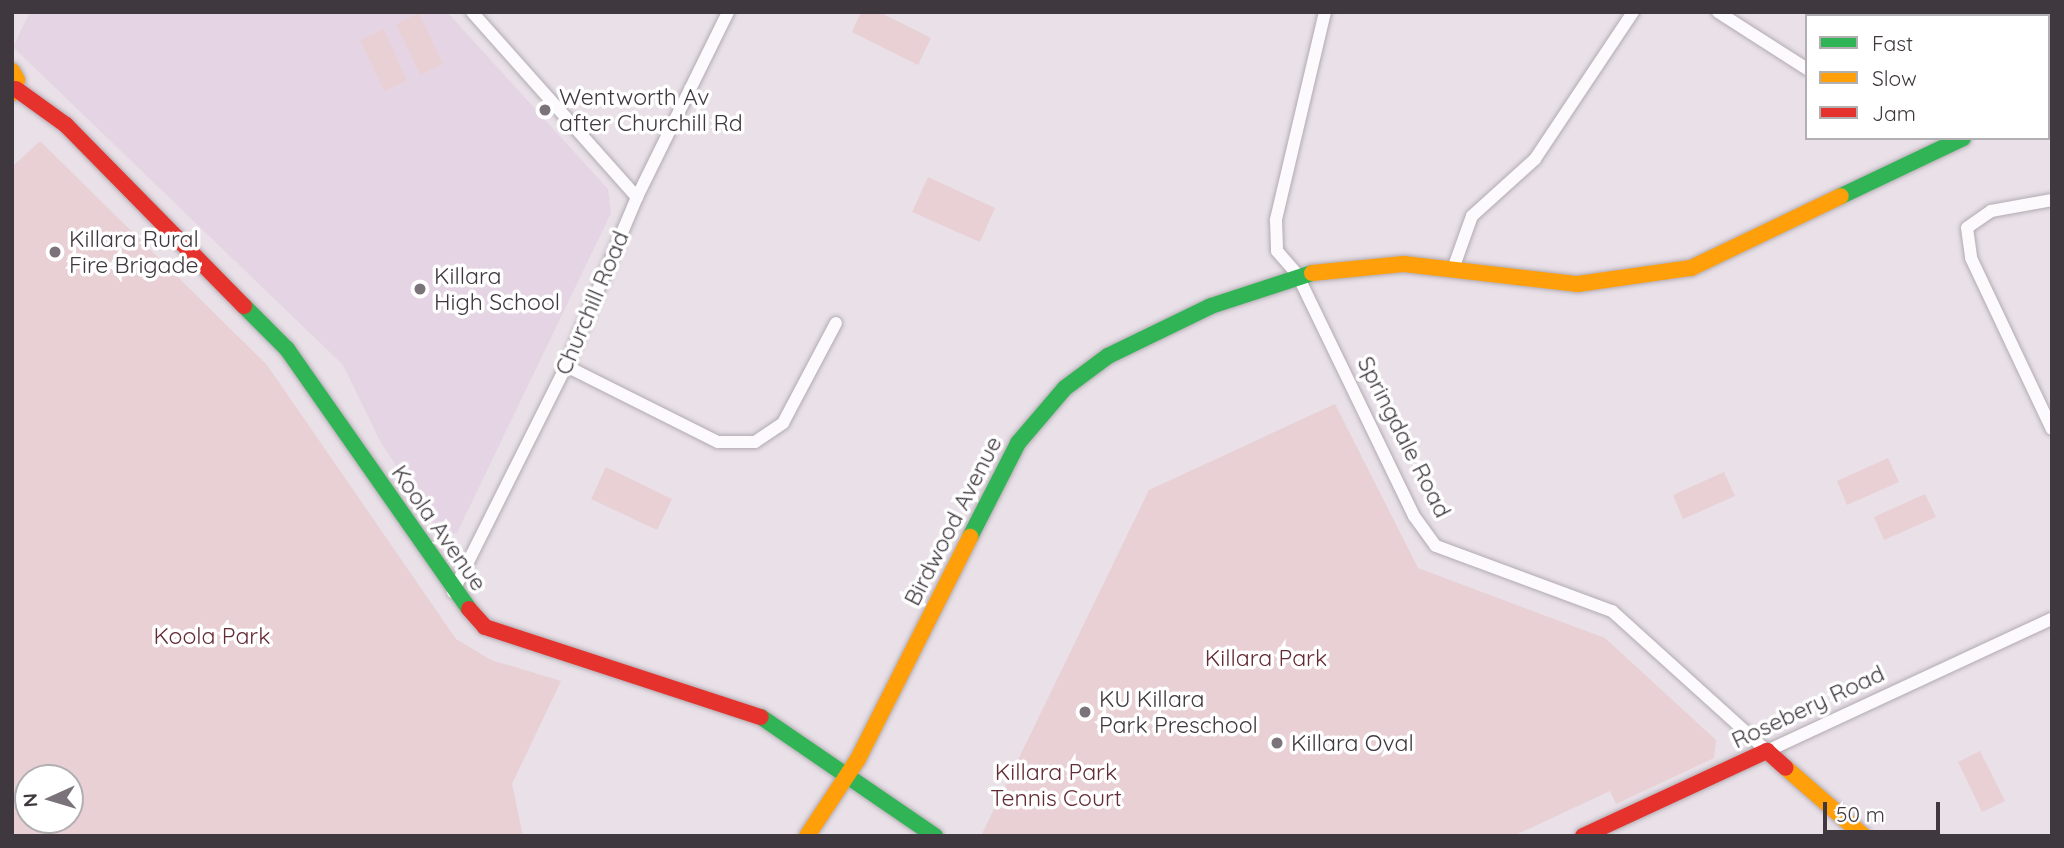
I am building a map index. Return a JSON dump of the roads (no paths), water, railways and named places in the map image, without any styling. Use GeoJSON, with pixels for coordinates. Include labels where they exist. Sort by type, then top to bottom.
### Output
{"type":"FeatureCollection","features":[{"type":"Feature","properties":{"kind":"main road"},"geometry":{"type":"LineString","coordinates":[[12,71],[14,91]]}},
{"type":"Feature","properties":{"kind":"main road","name":"Koola Avenue"},"geometry":{"type":"LineString","coordinates":[[14,91],[66,125],[287,349],[453,592],[496,634],[766,719],[935,836]]}},
{"type":"Feature","properties":{"kind":"main road","name":"Birdwood Avenue"},"geometry":{"type":"LineString","coordinates":[[807,836],[849,774],[990,491],[1052,400],[1132,343],[1297,274],[1364,265],[1453,269],[1578,284],[1691,268],[1959,140]]}},
{"type":"Feature","properties":{"kind":"main road","name":"Rosebery Road"},"geometry":{"type":"LineString","coordinates":[[1583,836],[1767,751]]}},
{"type":"Feature","properties":{"kind":"main road","name":"Springdale Road"},"geometry":{"type":"LineString","coordinates":[[1767,751],[1864,836]]}},
{"type":"Feature","properties":{"kind":"street"},"geometry":{"type":"LineString","coordinates":[[472,12],[637,197]]}},
{"type":"Feature","properties":{"kind":"street","name":"Churchill Road"},"geometry":{"type":"LineString","coordinates":[[453,592],[566,366],[637,197],[727,12]]}},
{"type":"Feature","properties":{"kind":"street","name":"Springdale Road"},"geometry":{"type":"LineString","coordinates":[[1325,12],[1276,219],[1277,251],[1297,274],[1414,516],[1436,546],[1612,611],[1767,751]]}},
{"type":"Feature","properties":{"kind":"street"},"geometry":{"type":"LineString","coordinates":[[1453,269],[1472,216],[1535,159],[1633,12]]}},
{"type":"Feature","properties":{"kind":"street"},"geometry":{"type":"LineString","coordinates":[[1718,12],[1805,68]]}},
{"type":"Feature","properties":{"kind":"street"},"geometry":{"type":"LineString","coordinates":[[2052,200],[1991,211],[1967,228],[1971,258],[2052,429]]}},
{"type":"Feature","properties":{"kind":"street"},"geometry":{"type":"LineString","coordinates":[[566,366],[718,442],[755,442],[783,424],[836,323]]}},
{"type":"Feature","properties":{"kind":"street","name":"Rosebery Road"},"geometry":{"type":"LineString","coordinates":[[1767,751],[2052,619]]}},
{"type":"Feature","properties":{"kind":"place","name":"Wentworth Av after Churchill Rd"},"geometry":{"type":"Point","coordinates":[545,110]}},
{"type":"Feature","properties":{"kind":"place","name":"Killara Rural Fire Brigade"},"geometry":{"type":"Point","coordinates":[55,252]}},
{"type":"Feature","properties":{"kind":"place","name":"Killara High School"},"geometry":{"type":"Point","coordinates":[420,289]}},
{"type":"Feature","properties":{"kind":"place","name":"KU Killara Park Preschool"},"geometry":{"type":"Point","coordinates":[1085,712]}},
{"type":"Feature","properties":{"kind":"place","name":"Killara Oval"},"geometry":{"type":"Point","coordinates":[1277,743]}},
{"type":"Feature","properties":{"kind":"park label","name":"Koola Park"},"geometry":{"type":"Point","coordinates":[212,636]}},
{"type":"Feature","properties":{"kind":"park label","name":"Killara Park"},"geometry":{"type":"Point","coordinates":[1266,658]}},
{"type":"Feature","properties":{"kind":"park label","name":"Killara Park Tennis Court"},"geometry":{"type":"Point","coordinates":[1056,785]}}]}
